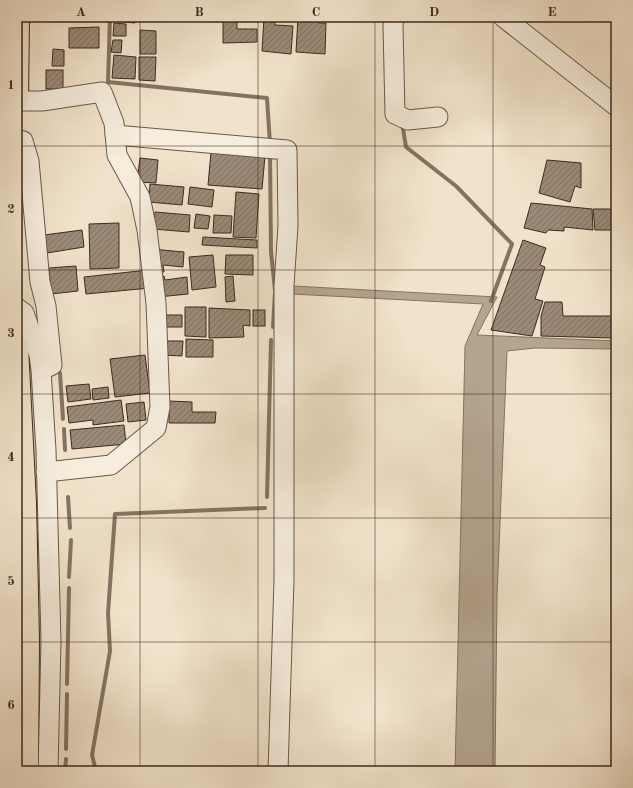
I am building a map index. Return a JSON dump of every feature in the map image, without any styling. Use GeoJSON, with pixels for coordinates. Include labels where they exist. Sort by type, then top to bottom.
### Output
{"type":"FeatureCollection","features":[{"type":"Feature","properties":{"kind":"main road"},"geometry":{"type":"LineString","coordinates":[[17,100],[18,17]]}},
{"type":"Feature","properties":{"kind":"main road"},"geometry":{"type":"LineString","coordinates":[[17,347],[25,503],[28,640],[27,771]]}},
{"type":"Feature","properties":{"kind":"street"},"geometry":{"type":"LineString","coordinates":[[394,17],[395,114],[402,117],[438,117]]}},
{"type":"Feature","properties":{"kind":"street"},"geometry":{"type":"LineString","coordinates":[[503,17],[616,106]]}},
{"type":"Feature","properties":{"kind":"street"},"geometry":{"type":"LineString","coordinates":[[17,100],[42,100],[102,92],[114,123],[117,155],[140,197],[147,230],[154,278],[160,407],[156,428],[111,466],[46,472]]}},
{"type":"Feature","properties":{"kind":"street"},"geometry":{"type":"LineString","coordinates":[[115,135],[287,150],[288,226],[284,286],[284,580],[278,771]]}},
{"type":"Feature","properties":{"kind":"street"},"geometry":{"type":"LineString","coordinates":[[17,139],[23,141],[29,161],[40,282],[47,313],[52,365],[41,370]]}},
{"type":"Feature","properties":{"kind":"street"},"geometry":{"type":"LineString","coordinates":[[17,308],[24,313],[39,355],[41,370],[46,472],[51,641],[48,771]]}},
{"type":"Feature","properties":{"kind":"shaded area"},"geometry":{"type":"Polygon","coordinates":[[[293,286],[497,297],[477,335],[616,341],[616,349],[535,348],[507,351],[497,596],[495,771],[455,771],[465,346],[483,304],[292,294],[293,286]]]}},
{"type":"Feature","properties":{"kind":"shaded area"},"geometry":{"type":"Polygon","coordinates":[[[23,322],[36,368],[45,638],[41,771],[35,771],[39,639],[34,497],[23,322]]]}},
{"type":"Feature","properties":{"kind":"building"},"geometry":{"type":"Polygon","coordinates":[[[114,17],[136,17],[135,23],[114,21],[114,17]]]}},
{"type":"Feature","properties":{"kind":"building"},"geometry":{"type":"Polygon","coordinates":[[[223,17],[237,17],[237,29],[257,29],[257,42],[223,43],[223,17]]]}},
{"type":"Feature","properties":{"kind":"building"},"geometry":{"type":"Polygon","coordinates":[[[264,17],[275,17],[275,25],[293,26],[291,54],[262,51],[264,17]]]}},
{"type":"Feature","properties":{"kind":"building"},"geometry":{"type":"Polygon","coordinates":[[[298,17],[319,17],[319,23],[326,23],[325,54],[296,52],[298,17]]]}},
{"type":"Feature","properties":{"kind":"building"},"geometry":{"type":"Polygon","coordinates":[[[114,23],[126,24],[126,36],[113,36],[114,23]]]}},
{"type":"Feature","properties":{"kind":"building"},"geometry":{"type":"Polygon","coordinates":[[[99,27],[99,48],[69,48],[69,28],[99,27]]]}},
{"type":"Feature","properties":{"kind":"building"},"geometry":{"type":"Polygon","coordinates":[[[140,30],[156,31],[156,54],[140,54],[140,30]]]}},
{"type":"Feature","properties":{"kind":"building"},"geometry":{"type":"Polygon","coordinates":[[[113,40],[122,40],[121,53],[111,52],[113,40]]]}},
{"type":"Feature","properties":{"kind":"building"},"geometry":{"type":"Polygon","coordinates":[[[53,49],[64,50],[64,66],[52,66],[53,49]]]}},
{"type":"Feature","properties":{"kind":"building"},"geometry":{"type":"Polygon","coordinates":[[[114,55],[136,57],[135,79],[112,78],[114,55]]]}},
{"type":"Feature","properties":{"kind":"building"},"geometry":{"type":"Polygon","coordinates":[[[139,57],[156,57],[155,81],[139,80],[139,57]]]}},
{"type":"Feature","properties":{"kind":"building"},"geometry":{"type":"Polygon","coordinates":[[[46,70],[63,70],[63,89],[46,89],[46,70]]]}},
{"type":"Feature","properties":{"kind":"building"},"geometry":{"type":"Polygon","coordinates":[[[211,152],[265,156],[262,189],[208,185],[211,152]]]}},
{"type":"Feature","properties":{"kind":"building"},"geometry":{"type":"Polygon","coordinates":[[[140,158],[158,160],[156,183],[137,182],[140,158]]]}},
{"type":"Feature","properties":{"kind":"building"},"geometry":{"type":"Polygon","coordinates":[[[547,160],[581,163],[581,188],[575,186],[570,202],[539,193],[547,160]]]}},
{"type":"Feature","properties":{"kind":"building"},"geometry":{"type":"Polygon","coordinates":[[[150,184],[184,187],[182,205],[149,202],[150,184]]]}},
{"type":"Feature","properties":{"kind":"building"},"geometry":{"type":"Polygon","coordinates":[[[190,187],[214,190],[212,207],[188,204],[190,187]]]}},
{"type":"Feature","properties":{"kind":"building"},"geometry":{"type":"Polygon","coordinates":[[[236,192],[259,194],[256,238],[233,237],[236,192]]]}},
{"type":"Feature","properties":{"kind":"building"},"geometry":{"type":"Polygon","coordinates":[[[531,203],[592,209],[593,230],[564,227],[564,231],[548,230],[546,233],[524,228],[531,203]]]}},
{"type":"Feature","properties":{"kind":"building"},"geometry":{"type":"Polygon","coordinates":[[[593,209],[616,209],[616,230],[595,230],[593,209]]]}},
{"type":"Feature","properties":{"kind":"building"},"geometry":{"type":"Polygon","coordinates":[[[155,212],[190,215],[189,232],[153,229],[155,212]]]}},
{"type":"Feature","properties":{"kind":"building"},"geometry":{"type":"Polygon","coordinates":[[[196,214],[210,216],[208,229],[194,228],[196,214]]]}},
{"type":"Feature","properties":{"kind":"building"},"geometry":{"type":"Polygon","coordinates":[[[214,215],[232,216],[231,233],[213,233],[214,215]]]}},
{"type":"Feature","properties":{"kind":"building"},"geometry":{"type":"Polygon","coordinates":[[[119,223],[119,268],[90,269],[89,224],[119,223]]]}},
{"type":"Feature","properties":{"kind":"building"},"geometry":{"type":"Polygon","coordinates":[[[82,230],[84,247],[47,253],[44,235],[82,230]]]}},
{"type":"Feature","properties":{"kind":"building"},"geometry":{"type":"Polygon","coordinates":[[[203,237],[257,240],[257,248],[202,245],[203,237]]]}},
{"type":"Feature","properties":{"kind":"building"},"geometry":{"type":"Polygon","coordinates":[[[523,240],[546,248],[540,265],[545,267],[535,299],[543,301],[532,336],[491,330],[523,240]]]}},
{"type":"Feature","properties":{"kind":"building"},"geometry":{"type":"Polygon","coordinates":[[[614,248],[616,248],[616,274],[614,248]]]}},
{"type":"Feature","properties":{"kind":"building"},"geometry":{"type":"Polygon","coordinates":[[[152,249],[184,252],[183,267],[163,265],[164,272],[155,272],[152,249]]]}},
{"type":"Feature","properties":{"kind":"building"},"geometry":{"type":"Polygon","coordinates":[[[213,255],[216,287],[192,290],[189,257],[213,255]]]}},
{"type":"Feature","properties":{"kind":"building"},"geometry":{"type":"Polygon","coordinates":[[[226,255],[253,255],[253,275],[225,274],[226,255]]]}},
{"type":"Feature","properties":{"kind":"building"},"geometry":{"type":"Polygon","coordinates":[[[76,266],[78,291],[51,294],[49,268],[76,266]]]}},
{"type":"Feature","properties":{"kind":"building"},"geometry":{"type":"Polygon","coordinates":[[[148,270],[150,288],[86,294],[84,277],[148,270]]]}},
{"type":"Feature","properties":{"kind":"building"},"geometry":{"type":"Polygon","coordinates":[[[164,276],[165,280],[187,277],[188,294],[158,297],[156,277],[164,276]]]}},
{"type":"Feature","properties":{"kind":"building"},"geometry":{"type":"Polygon","coordinates":[[[233,276],[235,301],[226,302],[225,277],[233,276]]]}},
{"type":"Feature","properties":{"kind":"building"},"geometry":{"type":"Polygon","coordinates":[[[545,302],[562,302],[563,316],[614,316],[613,338],[541,336],[541,316],[545,302]]]}},
{"type":"Feature","properties":{"kind":"building"},"geometry":{"type":"Polygon","coordinates":[[[185,307],[206,307],[206,337],[185,336],[185,307]]]}},
{"type":"Feature","properties":{"kind":"building"},"geometry":{"type":"Polygon","coordinates":[[[209,308],[250,310],[250,326],[243,325],[244,337],[209,338],[209,308]]]}},
{"type":"Feature","properties":{"kind":"building"},"geometry":{"type":"Polygon","coordinates":[[[253,310],[265,310],[265,326],[253,326],[253,310]]]}},
{"type":"Feature","properties":{"kind":"building"},"geometry":{"type":"Polygon","coordinates":[[[160,315],[182,315],[182,327],[159,327],[160,315]]]}},
{"type":"Feature","properties":{"kind":"building"},"geometry":{"type":"Polygon","coordinates":[[[186,339],[213,340],[213,357],[186,357],[186,339]]]}},
{"type":"Feature","properties":{"kind":"building"},"geometry":{"type":"Polygon","coordinates":[[[161,341],[183,341],[182,356],[161,355],[161,341]]]}},
{"type":"Feature","properties":{"kind":"building"},"geometry":{"type":"Polygon","coordinates":[[[145,355],[150,393],[115,397],[110,359],[145,355]]]}},
{"type":"Feature","properties":{"kind":"building"},"geometry":{"type":"Polygon","coordinates":[[[89,384],[91,399],[68,402],[66,386],[89,384]]]}},
{"type":"Feature","properties":{"kind":"building"},"geometry":{"type":"Polygon","coordinates":[[[108,387],[109,398],[93,400],[92,389],[108,387]]]}},
{"type":"Feature","properties":{"kind":"building"},"geometry":{"type":"Polygon","coordinates":[[[121,400],[124,421],[93,425],[93,420],[69,423],[67,407],[121,400]]]}},
{"type":"Feature","properties":{"kind":"building"},"geometry":{"type":"Polygon","coordinates":[[[169,401],[192,402],[192,412],[216,412],[215,423],[169,423],[169,401]]]}},
{"type":"Feature","properties":{"kind":"building"},"geometry":{"type":"Polygon","coordinates":[[[144,402],[146,420],[128,422],[126,404],[144,402]]]}},
{"type":"Feature","properties":{"kind":"building"},"geometry":{"type":"Polygon","coordinates":[[[124,425],[126,444],[72,449],[70,430],[124,425]]]}},
{"type":"Feature","properties":{"kind":"waterway"},"geometry":{"type":"LineString","coordinates":[[110,17],[108,82],[267,98],[270,144]]}},
{"type":"Feature","properties":{"kind":"waterway"},"geometry":{"type":"LineString","coordinates":[[402,123],[406,147],[456,186],[512,244],[491,301]]}},
{"type":"Feature","properties":{"kind":"waterway"},"geometry":{"type":"LineString","coordinates":[[270,153],[271,252],[275,290],[277,290]]}},
{"type":"Feature","properties":{"kind":"waterway"},"geometry":{"type":"LineString","coordinates":[[273,327],[275,292]]}},
{"type":"Feature","properties":{"kind":"waterway"},"geometry":{"type":"LineString","coordinates":[[267,497],[271,340]]}},
{"type":"Feature","properties":{"kind":"waterway"},"geometry":{"type":"LineString","coordinates":[[60,373],[63,419]]}},
{"type":"Feature","properties":{"kind":"waterway"},"geometry":{"type":"LineString","coordinates":[[64,429],[65,450]]}},
{"type":"Feature","properties":{"kind":"waterway"},"geometry":{"type":"LineString","coordinates":[[68,497],[70,528]]}},
{"type":"Feature","properties":{"kind":"waterway"},"geometry":{"type":"LineString","coordinates":[[96,771],[92,755],[110,651],[108,613],[115,514],[265,508]]}},
{"type":"Feature","properties":{"kind":"waterway"},"geometry":{"type":"LineString","coordinates":[[69,577],[71,540]]}},
{"type":"Feature","properties":{"kind":"waterway"},"geometry":{"type":"LineString","coordinates":[[67,684],[69,588]]}},
{"type":"Feature","properties":{"kind":"waterway"},"geometry":{"type":"LineString","coordinates":[[66,749],[67,694]]}},
{"type":"Feature","properties":{"kind":"waterway"},"geometry":{"type":"LineString","coordinates":[[65,771],[66,759]]}}]}
